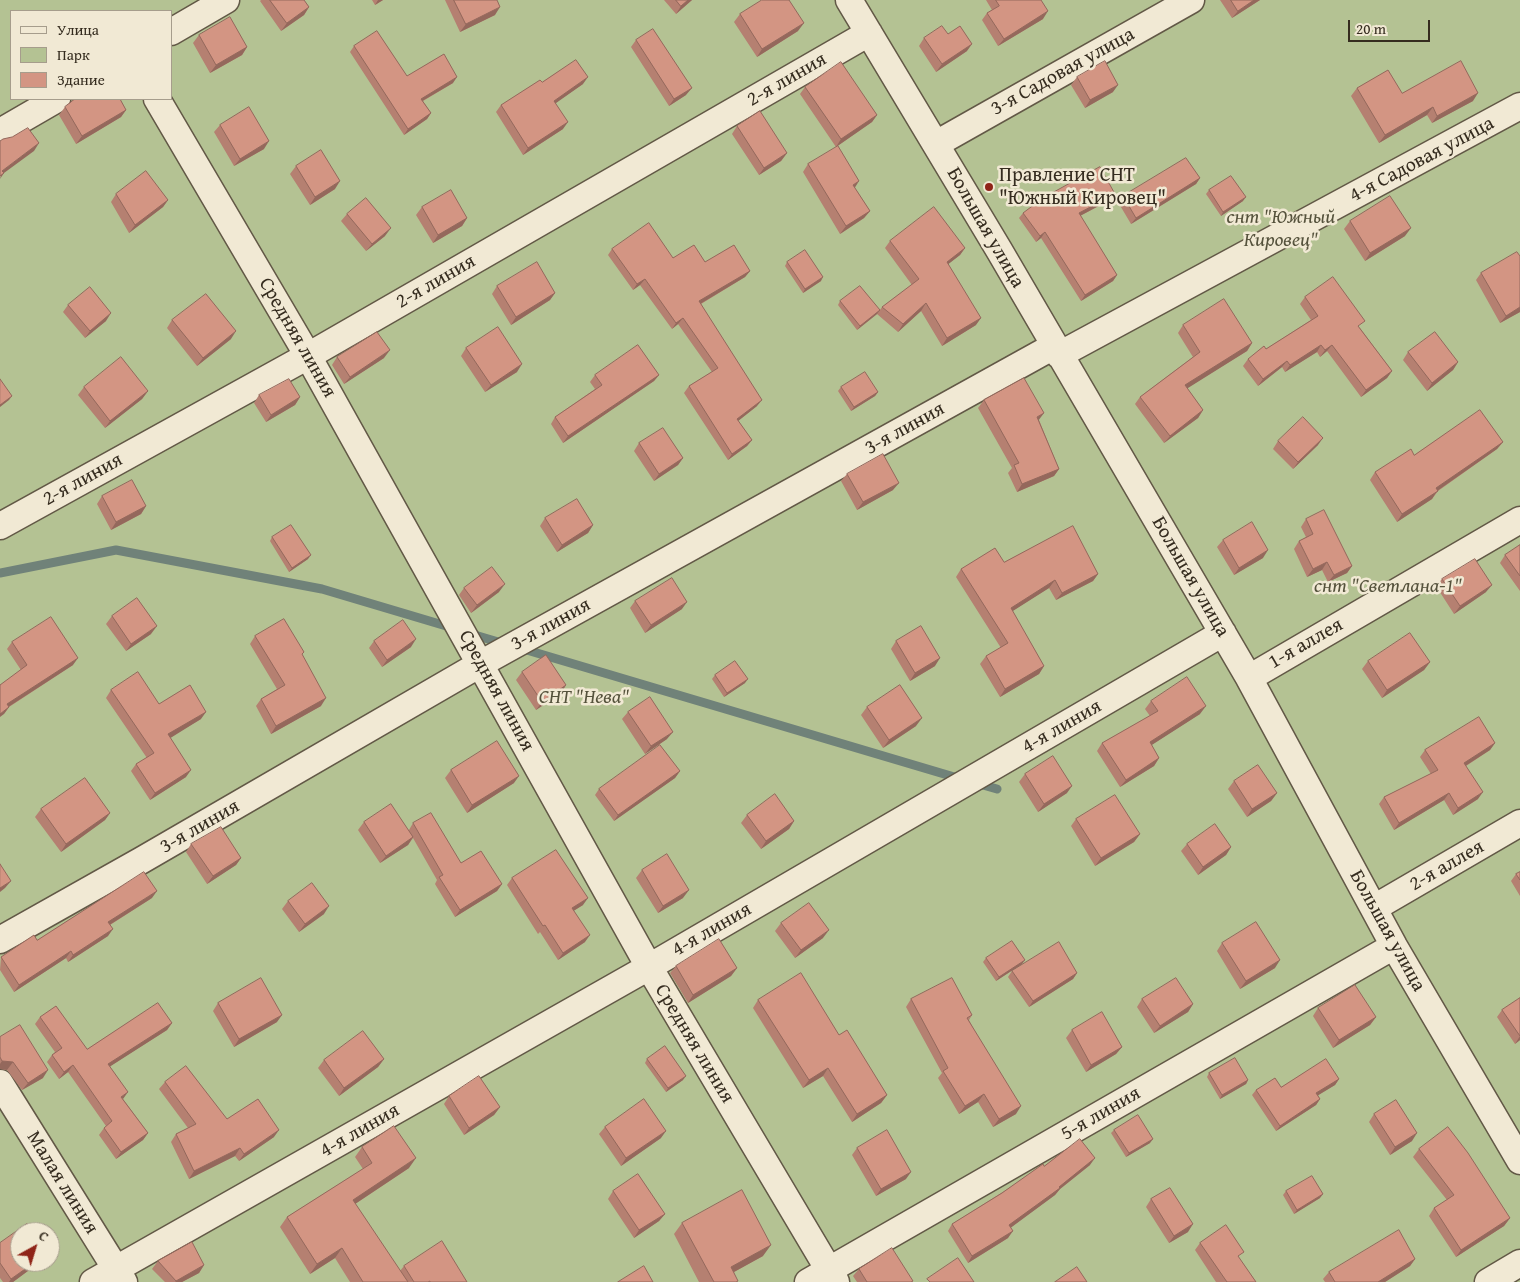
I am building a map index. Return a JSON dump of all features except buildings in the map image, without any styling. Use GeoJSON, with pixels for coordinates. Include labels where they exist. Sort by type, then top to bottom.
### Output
{"type":"FeatureCollection","features":[{"type":"Feature","properties":{"kind":"street"},"geometry":{"type":"LineString","coordinates":[[172,31],[226,0]]}},
{"type":"Feature","properties":{"kind":"street","name":"Большая улица"},"geometry":{"type":"LineString","coordinates":[[849,0],[936,144],[1223,633],[1394,946],[1520,1161]]}},
{"type":"Feature","properties":{"kind":"street","name":"3-я Садовая улица"},"geometry":{"type":"LineString","coordinates":[[936,144],[1191,0]]}},
{"type":"Feature","properties":{"kind":"street","name":"2-я линия"},"geometry":{"type":"LineString","coordinates":[[0,526],[308,356],[869,33]]}},
{"type":"Feature","properties":{"kind":"street"},"geometry":{"type":"LineString","coordinates":[[0,132],[55,100]]}},
{"type":"Feature","properties":{"kind":"street","name":"Средняя линия"},"geometry":{"type":"LineString","coordinates":[[158,100],[308,356],[824,1278]]}},
{"type":"Feature","properties":{"kind":"street","name":"4-я Садовая улица"},"geometry":{"type":"LineString","coordinates":[[1057,351],[1520,106]]}},
{"type":"Feature","properties":{"kind":"street","name":"3-я линия"},"geometry":{"type":"LineString","coordinates":[[0,940],[482,664],[1057,351]]}},
{"type":"Feature","properties":{"kind":"street","name":"1-я аллея"},"geometry":{"type":"LineString","coordinates":[[1249,678],[1520,520]]}},
{"type":"Feature","properties":{"kind":"street","name":"4-я линия"},"geometry":{"type":"LineString","coordinates":[[94,1282],[120,1276],[1223,633]]}},
{"type":"Feature","properties":{"kind":"street","name":"2-я аллея"},"geometry":{"type":"LineString","coordinates":[[1374,908],[1520,823]]}},
{"type":"Feature","properties":{"kind":"street","name":"5-я линия"},"geometry":{"type":"LineString","coordinates":[[824,1278],[1394,946]]}},
{"type":"Feature","properties":{"kind":"street","name":"Малая линия"},"geometry":{"type":"LineString","coordinates":[[0,1083],[120,1276]]}},
{"type":"Feature","properties":{"kind":"street"},"geometry":{"type":"LineString","coordinates":[[1488,1282],[1520,1263]]}},
{"type":"Feature","properties":{"kind":"green space","name":"СНТ \"Нева\""},"geometry":{"type":"Polygon","coordinates":[[[0,0],[1520,0],[1520,1282],[0,1282],[0,0]]]}},
{"type":"Feature","properties":{"kind":"waterway"},"geometry":{"type":"LineString","coordinates":[[0,573],[116,550],[322,589],[453,628]]}},
{"type":"Feature","properties":{"kind":"waterway"},"geometry":{"type":"LineString","coordinates":[[468,633],[505,644]]}},
{"type":"Feature","properties":{"kind":"waterway"},"geometry":{"type":"LineString","coordinates":[[520,648],[961,779]]}},
{"type":"Feature","properties":{"kind":"waterway"},"geometry":{"type":"LineString","coordinates":[[976,783],[997,789]]}},
{"type":"Feature","properties":{"kind":"place","name":"Правление СНТ \"Южный Кировец\""},"geometry":{"type":"Point","coordinates":[989,187]}},
{"type":"Feature","properties":{"kind":"park label","name":"снт \"Южный Кировец\""},"geometry":{"type":"Point","coordinates":[1281,230]}},
{"type":"Feature","properties":{"kind":"park label","name":"снт \"Светлана-1\""},"geometry":{"type":"Point","coordinates":[1388,587]}}]}
